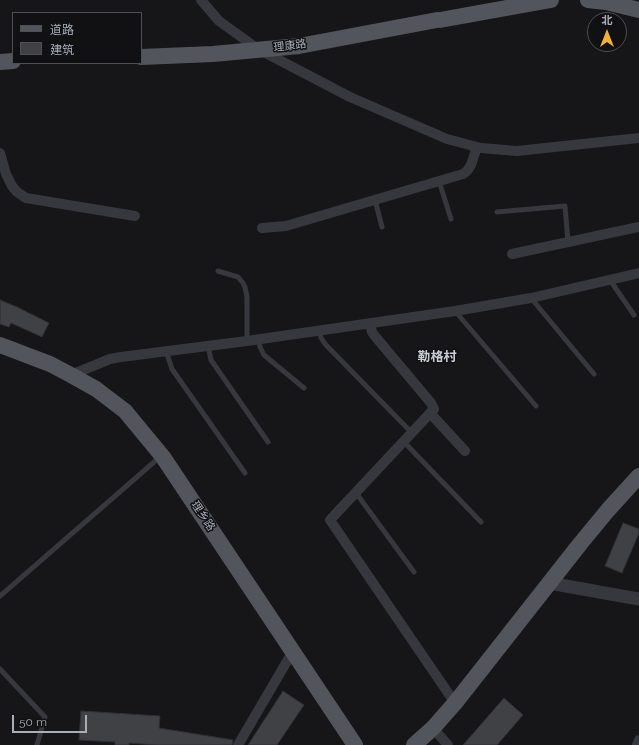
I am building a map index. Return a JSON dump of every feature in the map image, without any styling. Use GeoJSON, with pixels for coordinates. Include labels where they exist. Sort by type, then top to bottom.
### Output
{"type":"FeatureCollection","features":[{"type":"Feature","properties":{"kind":"main road","name":"理康路"},"geometry":{"type":"LineString","coordinates":[[142,57],[213,54],[299,46],[551,0]]}},
{"type":"Feature","properties":{"kind":"main road"},"geometry":{"type":"LineString","coordinates":[[588,0],[606,2],[639,10]]}},
{"type":"Feature","properties":{"kind":"main road"},"geometry":{"type":"LineString","coordinates":[[0,62],[12,61]]}},
{"type":"Feature","properties":{"kind":"main road","name":"理乡路"},"geometry":{"type":"LineString","coordinates":[[0,345],[50,364],[71,375],[96,389],[125,411],[162,455],[355,745]]}},
{"type":"Feature","properties":{"kind":"main road"},"geometry":{"type":"LineString","coordinates":[[414,745],[433,728],[455,703],[608,510],[639,476]]}},
{"type":"Feature","properties":{"kind":"street"},"geometry":{"type":"LineString","coordinates":[[201,0],[219,21],[258,50],[378,110],[447,139],[477,147],[517,151],[639,138]]}},
{"type":"Feature","properties":{"kind":"street"},"geometry":{"type":"LineString","coordinates":[[262,228],[286,226],[463,174],[471,165],[477,147]]}},
{"type":"Feature","properties":{"kind":"street"},"geometry":{"type":"LineString","coordinates":[[0,153],[6,174],[12,186],[16,192],[26,198],[135,216]]}},
{"type":"Feature","properties":{"kind":"street"},"geometry":{"type":"LineString","coordinates":[[512,254],[639,227]]}},
{"type":"Feature","properties":{"kind":"street"},"geometry":{"type":"LineString","coordinates":[[71,375],[110,359],[259,340],[455,311],[531,298],[639,273]]}},
{"type":"Feature","properties":{"kind":"street"},"geometry":{"type":"LineString","coordinates":[[370,324],[374,335],[433,405],[434,409],[431,414],[330,520],[455,703]]}},
{"type":"Feature","properties":{"kind":"street"},"geometry":{"type":"LineString","coordinates":[[431,414],[465,451]]}},
{"type":"Feature","properties":{"kind":"street"},"geometry":{"type":"LineString","coordinates":[[549,583],[639,599]]}},
{"type":"Feature","properties":{"kind":"street"},"geometry":{"type":"LineString","coordinates":[[238,745],[293,651]]}},
{"type":"Feature","properties":{"kind":"street"},"geometry":{"type":"LineString","coordinates":[[433,728],[448,745]]}},
{"type":"Feature","properties":{"kind":"street"},"geometry":{"type":"LineString","coordinates":[[637,745],[639,740]]}},
{"type":"Feature","properties":{"kind":"lane"},"geometry":{"type":"LineString","coordinates":[[439,181],[451,219]]}},
{"type":"Feature","properties":{"kind":"lane"},"geometry":{"type":"LineString","coordinates":[[375,200],[382,227]]}},
{"type":"Feature","properties":{"kind":"lane"},"geometry":{"type":"LineString","coordinates":[[497,212],[565,206],[568,242]]}},
{"type":"Feature","properties":{"kind":"lane"},"geometry":{"type":"LineString","coordinates":[[218,272],[238,277],[245,287],[247,297],[247,341]]}},
{"type":"Feature","properties":{"kind":"lane"},"geometry":{"type":"LineString","coordinates":[[610,280],[634,315]]}},
{"type":"Feature","properties":{"kind":"lane"},"geometry":{"type":"LineString","coordinates":[[531,298],[594,374]]}},
{"type":"Feature","properties":{"kind":"lane"},"geometry":{"type":"LineString","coordinates":[[455,311],[536,406]]}},
{"type":"Feature","properties":{"kind":"lane"},"geometry":{"type":"LineString","coordinates":[[320,331],[321,338],[326,345],[412,434]]}},
{"type":"Feature","properties":{"kind":"lane"},"geometry":{"type":"LineString","coordinates":[[259,340],[260,347],[264,355],[304,388]]}},
{"type":"Feature","properties":{"kind":"lane"},"geometry":{"type":"LineString","coordinates":[[208,346],[211,360],[268,442]]}},
{"type":"Feature","properties":{"kind":"lane"},"geometry":{"type":"LineString","coordinates":[[166,351],[172,369],[245,472]]}},
{"type":"Feature","properties":{"kind":"lane"},"geometry":{"type":"LineString","coordinates":[[404,442],[481,522]]}},
{"type":"Feature","properties":{"kind":"lane"},"geometry":{"type":"LineString","coordinates":[[0,596],[162,455]]}},
{"type":"Feature","properties":{"kind":"lane"},"geometry":{"type":"LineString","coordinates":[[356,493],[414,572]]}},
{"type":"Feature","properties":{"kind":"lane"},"geometry":{"type":"LineString","coordinates":[[0,669],[45,717],[37,745]]}},
{"type":"Feature","properties":{"kind":"building"},"geometry":{"type":"Polygon","coordinates":[[[0,300],[49,323],[42,337],[11,323],[9,327],[0,324],[0,300]]]}},
{"type":"Feature","properties":{"kind":"building"},"geometry":{"type":"Polygon","coordinates":[[[623,523],[639,529],[639,533],[622,573],[605,566],[623,523]]]}},
{"type":"Feature","properties":{"kind":"building"},"geometry":{"type":"Polygon","coordinates":[[[283,691],[304,705],[277,745],[248,745],[283,691]]]}},
{"type":"Feature","properties":{"kind":"building"},"geometry":{"type":"Polygon","coordinates":[[[504,698],[523,715],[497,745],[463,745],[504,698]]]}},
{"type":"Feature","properties":{"kind":"building"},"geometry":{"type":"Polygon","coordinates":[[[81,711],[160,716],[159,728],[233,740],[232,745],[156,745],[129,743],[129,745],[115,745],[115,742],[79,740],[81,711]]]}},
{"type":"Feature","properties":{"kind":"district","name":"勒格村"},"geometry":{"type":"Point","coordinates":[437,357]}}]}
